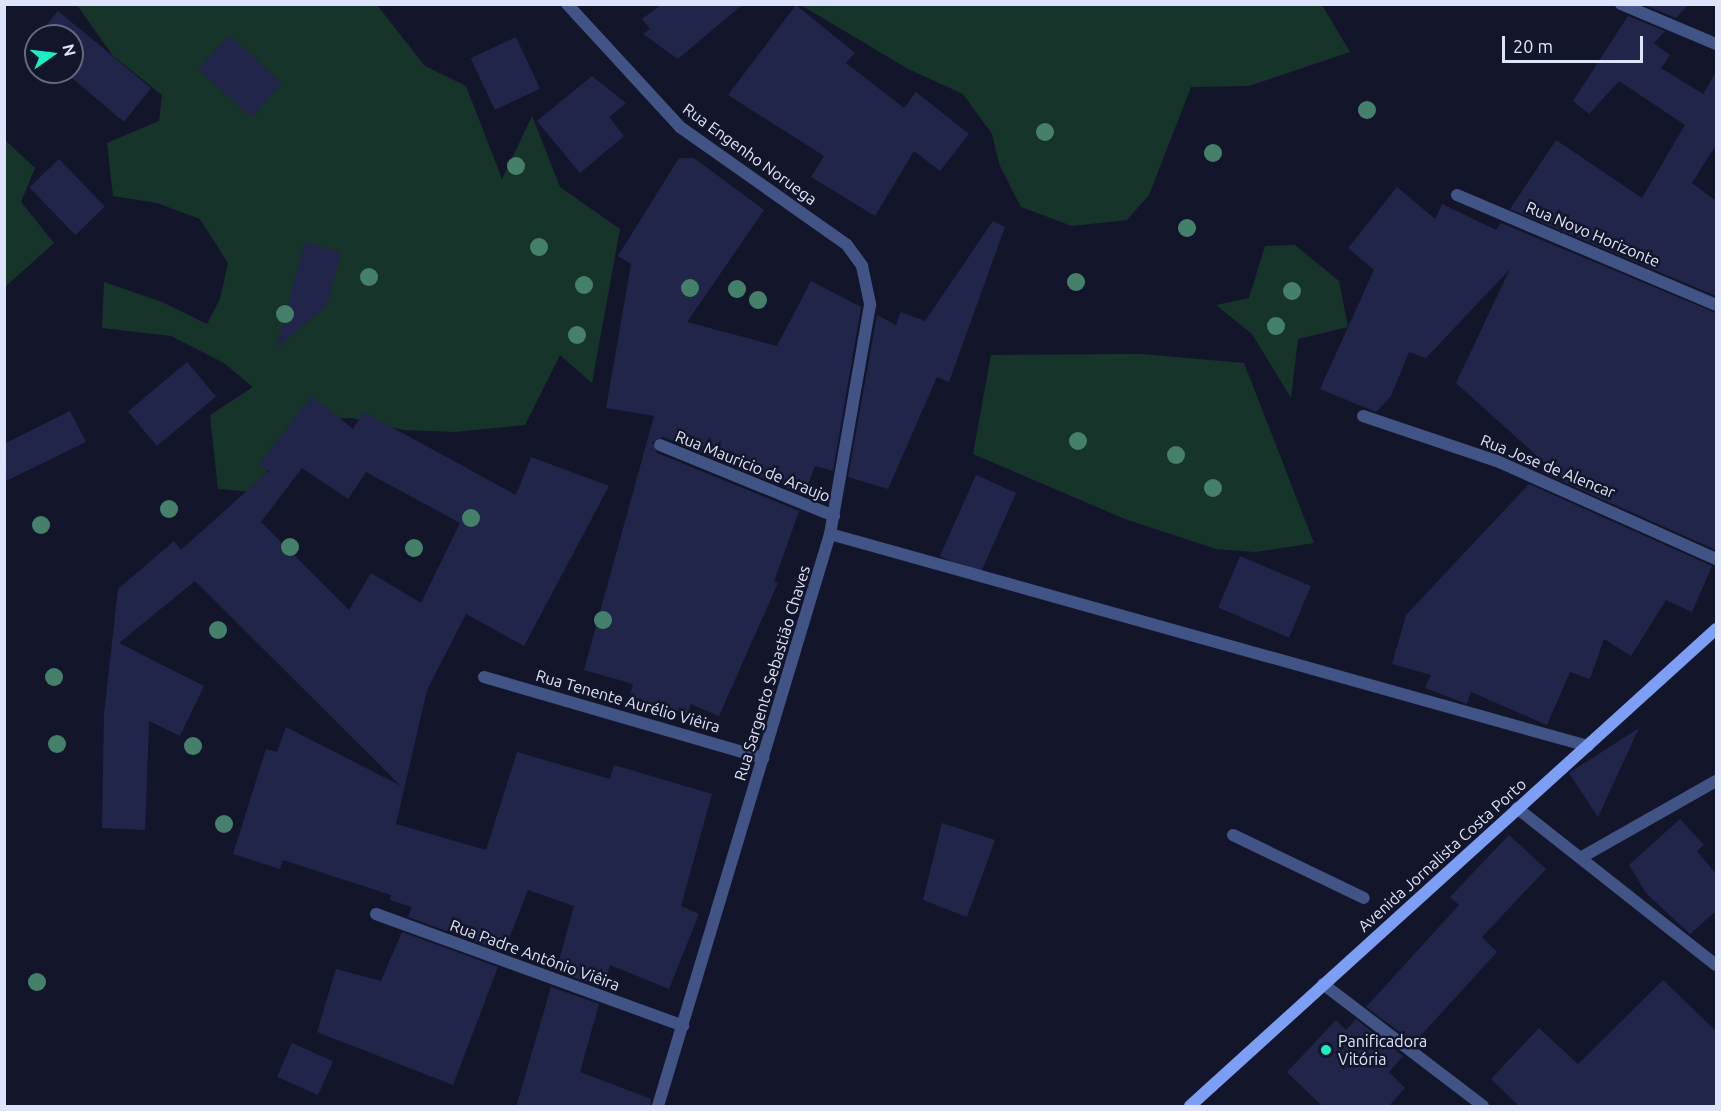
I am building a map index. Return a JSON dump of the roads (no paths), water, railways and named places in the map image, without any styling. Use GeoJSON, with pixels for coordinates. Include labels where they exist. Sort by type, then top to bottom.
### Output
{"type":"FeatureCollection","features":[{"type":"Feature","properties":{"kind":"main road","name":"Avenida Jornalista Costa Porto"},"geometry":{"type":"LineString","coordinates":[[1190,1107],[1716,629]]}},
{"type":"Feature","properties":{"kind":"street","name":"Rua Engenho Noruega"},"geometry":{"type":"LineString","coordinates":[[567,4],[680,127],[847,245]]}},
{"type":"Feature","properties":{"kind":"street"},"geometry":{"type":"LineString","coordinates":[[1621,4],[1716,44]]}},
{"type":"Feature","properties":{"kind":"street","name":"Rua Novo Horizonte"},"geometry":{"type":"LineString","coordinates":[[1457,195],[1716,305]]}},
{"type":"Feature","properties":{"kind":"street","name":"Rua Sargento Sebastião Chaves"},"geometry":{"type":"LineString","coordinates":[[658,1107],[764,758],[834,516],[870,305],[862,266],[847,245]]}},
{"type":"Feature","properties":{"kind":"street","name":"Rua Jose de Alencar"},"geometry":{"type":"LineString","coordinates":[[1363,416],[1497,461],[1716,559]]}},
{"type":"Feature","properties":{"kind":"street","name":"Rua Mauricio de Araujo"},"geometry":{"type":"LineString","coordinates":[[660,445],[834,516]]}},
{"type":"Feature","properties":{"kind":"street"},"geometry":{"type":"LineString","coordinates":[[830,534],[1588,746]]}},
{"type":"Feature","properties":{"kind":"street","name":"Rua Tenente Aurélio Viêira"},"geometry":{"type":"LineString","coordinates":[[484,677],[764,758]]}},
{"type":"Feature","properties":{"kind":"street"},"geometry":{"type":"LineString","coordinates":[[1582,857],[1716,781]]}},
{"type":"Feature","properties":{"kind":"street"},"geometry":{"type":"LineString","coordinates":[[1517,808],[1716,965]]}},
{"type":"Feature","properties":{"kind":"street"},"geometry":{"type":"LineString","coordinates":[[1233,835],[1364,898]]}},
{"type":"Feature","properties":{"kind":"street","name":"Rua Padre Antônio Viêira"},"geometry":{"type":"LineString","coordinates":[[376,914],[683,1026]]}},
{"type":"Feature","properties":{"kind":"street"},"geometry":{"type":"LineString","coordinates":[[1323,984],[1483,1107]]}},
{"type":"Feature","properties":{"kind":"place","name":"Panificadora Vitória"},"geometry":{"type":"Point","coordinates":[1326,1050]}}]}
